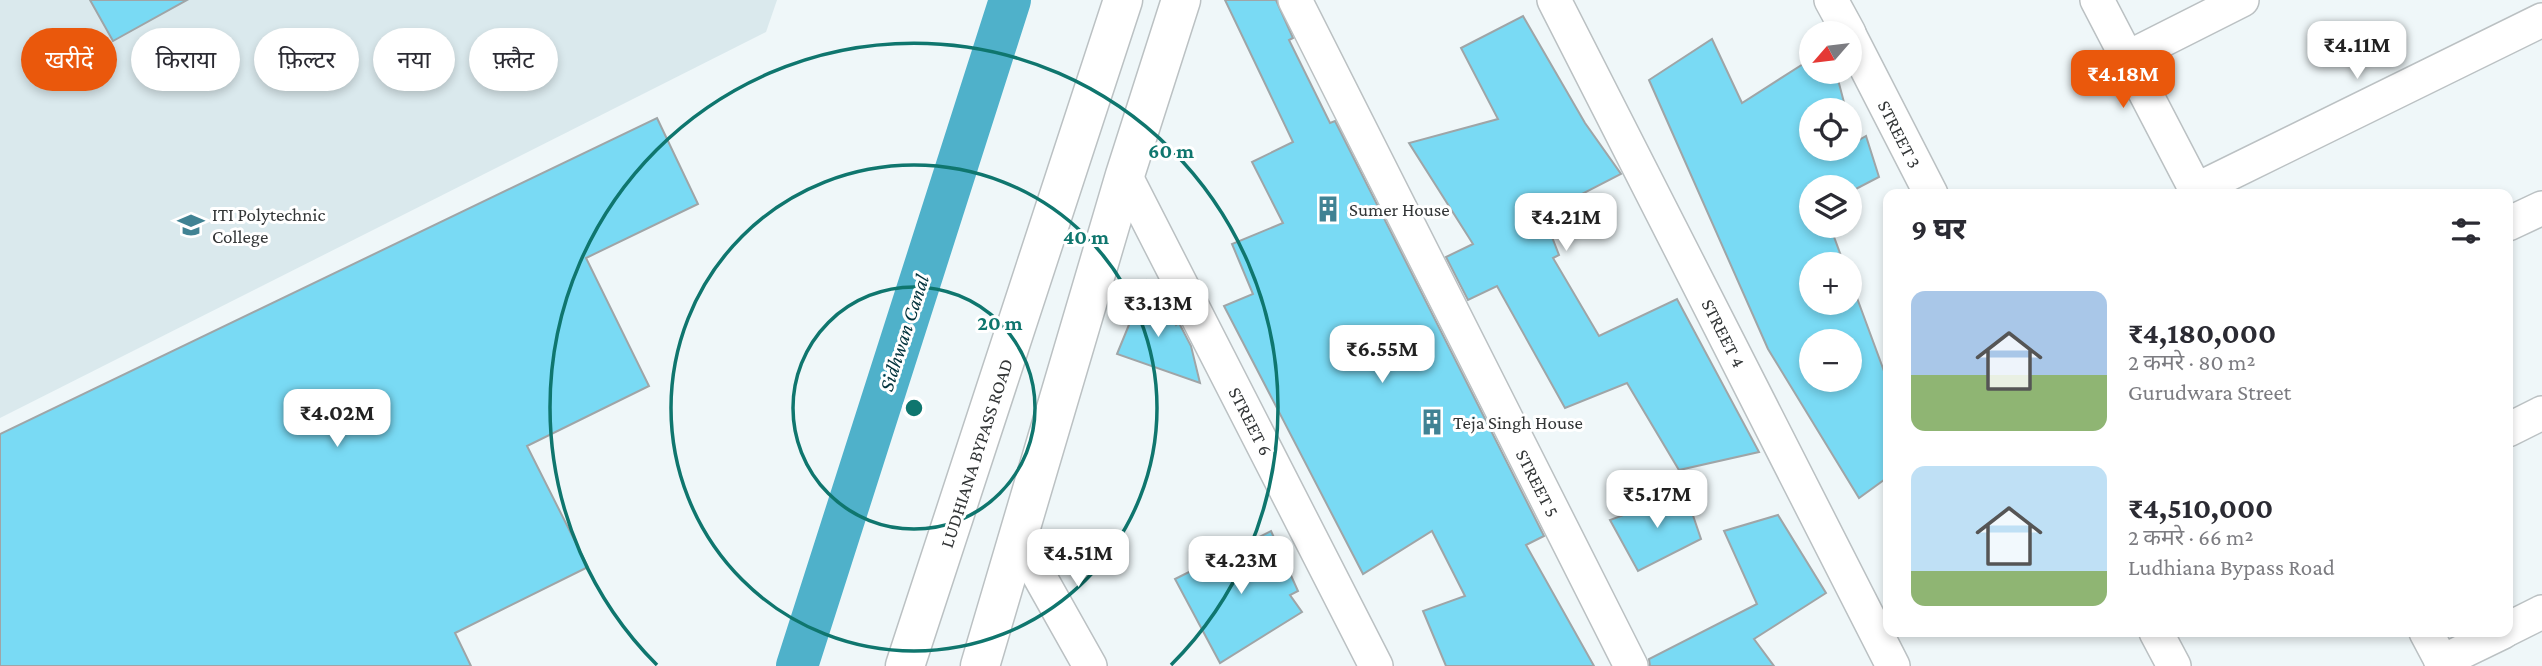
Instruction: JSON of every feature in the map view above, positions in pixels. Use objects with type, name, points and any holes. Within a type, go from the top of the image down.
[{"type":"highway","name":"LUDHIANA BYPASS ROAD","points":[[905,666],[1123,0]]},
{"type":"highway","points":[[980,666],[1125,175],[1181,0]]},
{"type":"street","name":"STREET 5","points":[[1295,0],[1631,666]]},
{"type":"street","name":"STREET 4","points":[[1554,0],[1893,666]]},
{"type":"street","name":"STREET 3","points":[[1831,0],[1842,21]]},
{"type":"street","points":[[2097,0],[2195,189]]},
{"type":"street","points":[[2127,58],[2242,0]]},
{"type":"street","points":[[2203,189],[2542,20]]},
{"type":"street","name":"STREET 3","points":[[1862,59],[1928,189]]},
{"type":"street","name":"STREET 6","points":[[1125,175],[1376,666]]},
{"type":"street","points":[[2513,222],[2542,208]]},
{"type":"street","points":[[2513,428],[2542,413]]},
{"type":"street","points":[[1018,538],[1090,666]]},
{"type":"street","points":[[2513,626],[2542,612]]},
{"type":"street","points":[[2159,637],[2174,666]]},
{"type":"street","points":[[2428,637],[2442,664],[2493,637]]},
{"type":"shaded area","name":"ITI Polytechnic College","points":[[0,0],[777,0],[766,32],[0,418]]},
{"type":"building","points":[[90,0],[187,0],[136,28],[131,28],[131,31],[117,39],[117,28],[106,28]]},
{"type":"building","points":[[1225,0],[1276,0],[1293,38],[1289,40],[1330,123],[1335,121],[1544,536],[1526,545],[1594,666],[1446,666],[1423,611],[1465,596],[1432,531],[1363,574],[1224,306],[1253,294],[1232,244],[1283,223],[1252,162],[1293,142]]},
{"type":"building","points":[[1523,16],[1585,123],[1621,174],[1543,214],[1559,255],[1553,258],[1599,336],[1677,299],[1759,452],[1679,470],[1627,383],[1565,408],[1497,286],[1468,300],[1446,257],[1473,244],[1409,143],[1498,119],[1461,48]]},
{"type":"building","points":[[1712,39],[1742,103],[1799,67],[1799,84],[1839,84],[1843,98],[1799,98],[1799,161],[1862,161],[1862,138],[1866,136],[1879,177],[1862,186],[1862,175],[1799,175],[1799,238],[1834,238],[1840,252],[1799,252],[1799,315],[1862,315],[1862,312],[1883,368],[1883,481],[1859,498],[1768,349],[1649,80]]},
{"type":"building","points":[[657,118],[698,204],[586,258],[649,386],[527,446],[588,567],[455,633],[471,666],[0,666],[0,434]]},
{"type":"building","points":[[1147,281],[1176,325],[1179,323],[1191,346],[1200,383],[1117,354]]},
{"type":"building","points":[[1685,492],[1701,539],[1638,571],[1610,520]]},
{"type":"building","points":[[1778,515],[1826,593],[1754,639],[1774,666],[1650,666],[1649,659],[1757,604],[1724,531]]},
{"type":"building","points":[[1271,531],[1298,591],[1290,595],[1302,612],[1220,663],[1175,579]]},
{"type":"waterway","name":"Sidhwan Canal","points":[[797,666],[1010,0]]},
{"type":"place","name":"Sumer House","points":[[1328,209]]},
{"type":"place","name":"ITI Polytechnic College","points":[[191,225]]},
{"type":"place","name":"Teja Singh House","points":[[1432,422]]}]
